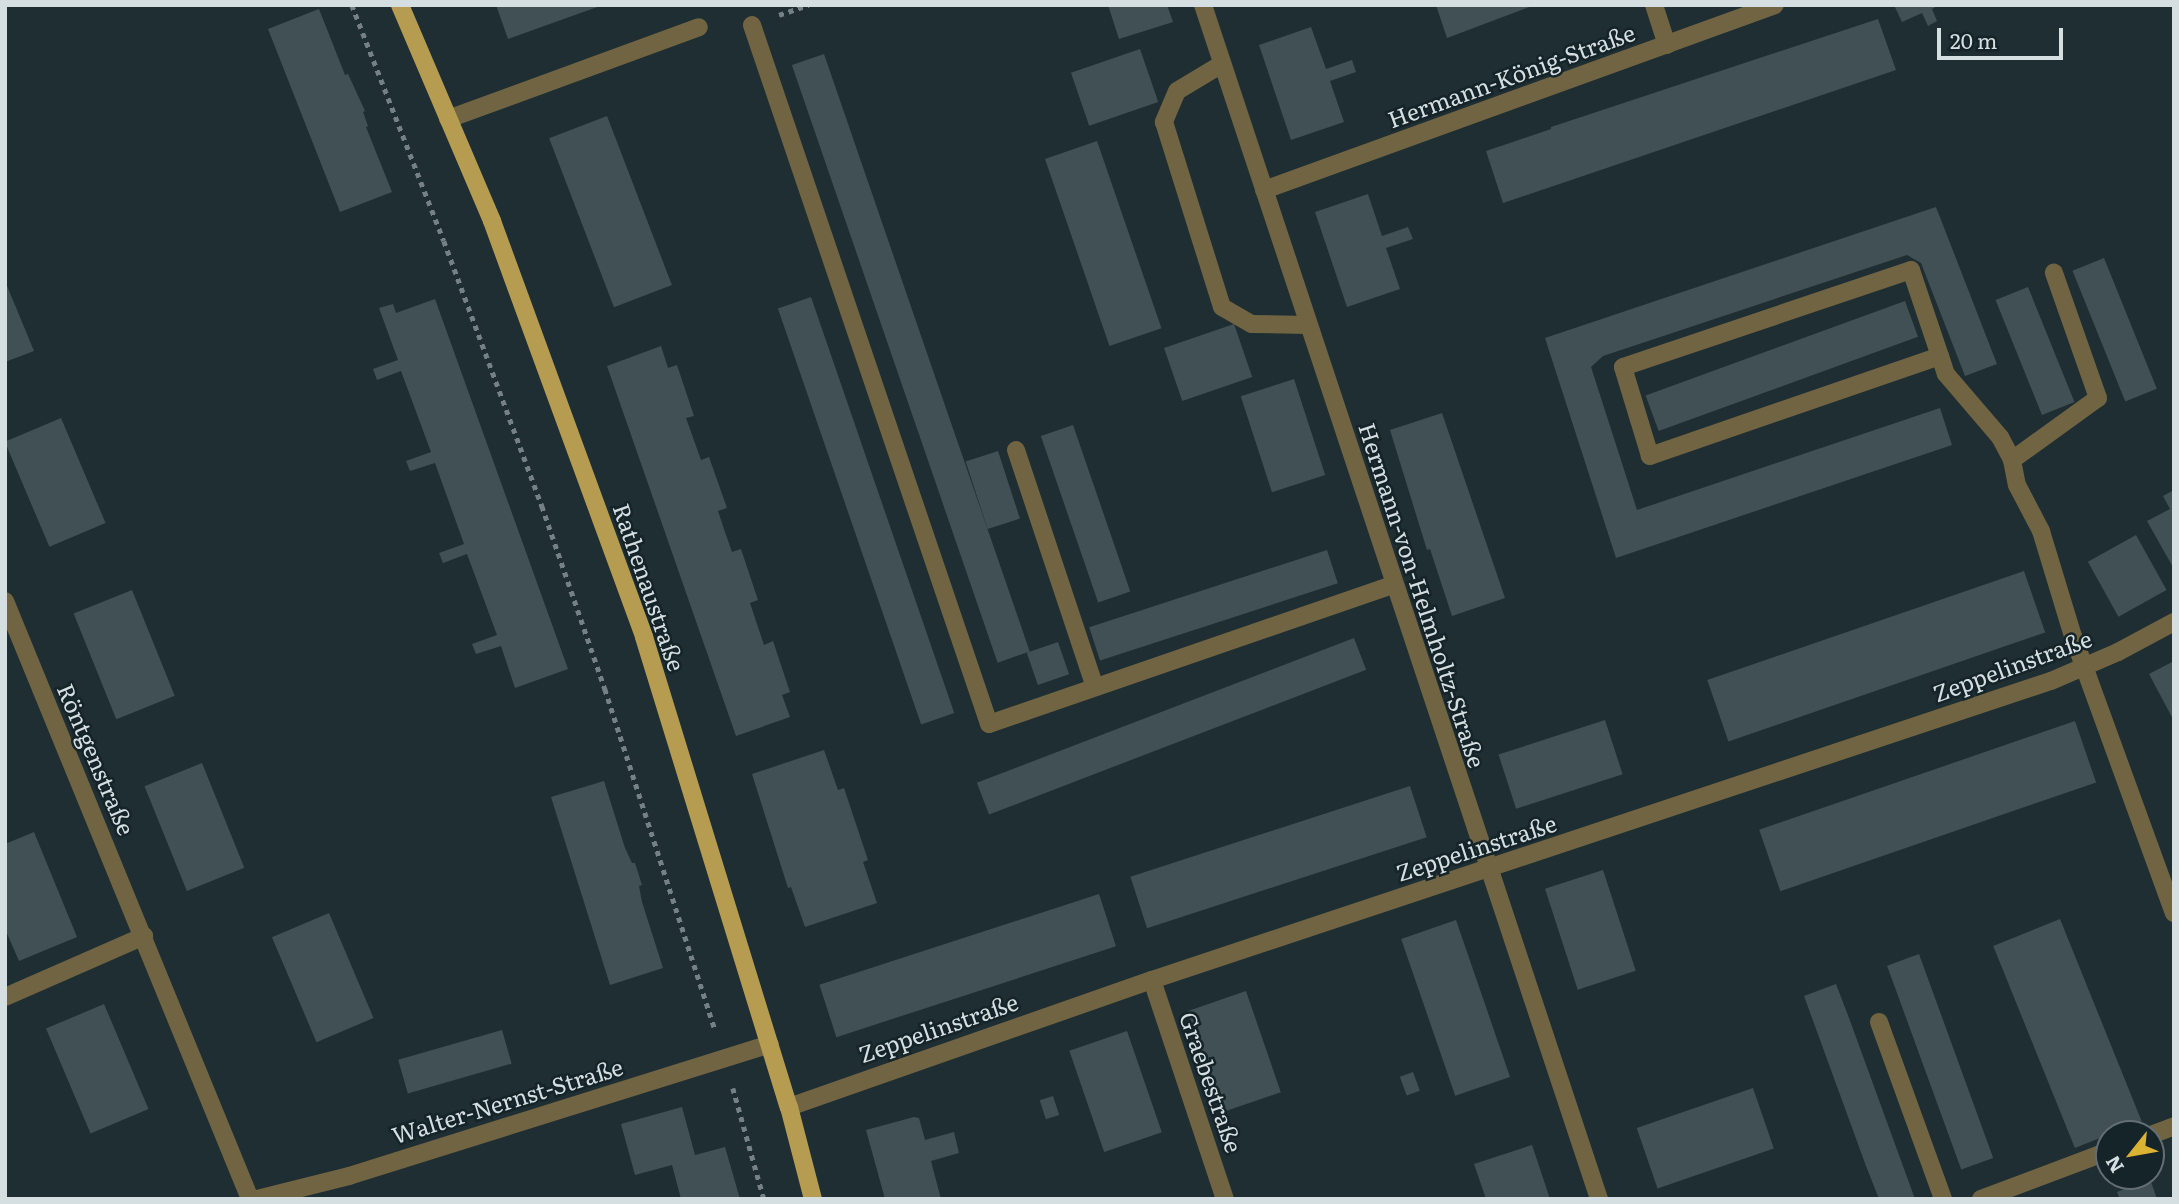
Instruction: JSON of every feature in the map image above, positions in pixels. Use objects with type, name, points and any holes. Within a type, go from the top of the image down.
[{"type":"main road","name":"Rathenaustraße","points":[[400,5],[492,221],[644,637],[789,1107],[813,1199]]},
{"type":"street","name":"Hermann-von-Helmholtz-Straße","points":[[1203,5],[1423,663],[1487,869],[1599,1199]]},
{"type":"street","points":[[1654,5],[1667,45]]},
{"type":"street","name":"Hermann-König-Straße","points":[[1264,190],[1775,5]]},
{"type":"street","points":[[752,24],[989,724],[1395,584]]},
{"type":"street","points":[[448,119],[699,27]]},
{"type":"street","points":[[1222,64],[1177,92],[1164,122],[1222,306],[1252,324],[1308,325]]},
{"type":"street","points":[[1940,356],[1650,456],[1623,367],[1911,270],[1947,374],[2000,437],[2012,460],[2017,485],[2041,531],[2084,666],[2174,913]]},
{"type":"street","points":[[2012,460],[2098,398],[2054,273]]},
{"type":"street","points":[[1016,450],[1095,687]]},
{"type":"street","name":"Röntgenstraße","points":[[5,601],[250,1199]]},
{"type":"street","name":"Zeppelinstraße","points":[[789,1107],[1152,980],[2050,681],[2174,622]]},
{"type":"street","points":[[5,997],[144,936]]},
{"type":"street","name":"Graebestraße","points":[[1152,980],[1225,1199]]},
{"type":"street","points":[[1879,1022],[1943,1199]]},
{"type":"street","name":"Walter-Nernst-Straße","points":[[257,1199],[349,1176],[770,1044]]},
{"type":"street","points":[[1981,1199],[2095,1156]]},
{"type":"path","points":[[352,5],[444,240],[542,506],[605,688],[724,1058],[764,1199]]},
{"type":"building","points":[[496,5],[600,5],[600,6],[508,39]]},
{"type":"building","points":[[1108,5],[1167,5],[1173,22],[1119,39]]},
{"type":"building","points":[[1436,5],[1532,5],[1532,6],[1447,38]]},
{"type":"building","points":[[1894,5],[1939,5],[1932,9],[1937,21],[1928,26],[1922,13],[1902,22]]},
{"type":"building","points":[[319,9],[345,75],[348,74],[365,111],[366,127],[392,192],[340,212],[268,29]]},
{"type":"building","points":[[1878,19],[1896,70],[1503,203],[1486,151]]},
{"type":"building","points":[[1311,27],[1326,69],[1352,60],[1356,72],[1330,81],[1344,122],[1291,140],[1259,45]]},
{"type":"building","points":[[1140,49],[1158,102],[1089,126],[1071,73]]},
{"type":"building","points":[[824,54],[1030,652],[998,663],[792,65]]},
{"type":"building","points":[[607,116],[672,285],[614,307],[549,138]]},
{"type":"building","points":[[1097,141],[1161,328],[1109,346],[1045,159]]},
{"type":"building","points":[[1368,194],[1382,236],[1408,227],[1413,239],[1386,248],[1400,289],[1347,307],[1315,212]]},
{"type":"building","points":[[1936,207],[1997,364],[1965,376],[1921,263],[1907,255],[1603,356],[1591,367],[1637,510],[1940,408],[1952,445],[1616,558],[1545,338]]},
{"type":"building","points":[[2104,258],[2157,389],[2125,401],[2072,271]]},
{"type":"building","points":[[5,281],[34,351],[5,362]]},
{"type":"building","points":[[2028,287],[2074,402],[2042,415],[1996,300]]},
{"type":"building","points":[[811,297],[954,713],[921,724],[778,308]]},
{"type":"building","points":[[435,299],[568,669],[515,688],[501,646],[476,654],[472,644],[497,635],[467,554],[443,563],[439,553],[464,544],[435,463],[410,471],[406,461],[431,452],[401,371],[377,380],[373,369],[398,360],[379,308],[393,304],[396,313]]},
{"type":"building","points":[[1905,301],[1918,337],[1659,431],[1646,395]]},
{"type":"building","points":[[1234,324],[1252,377],[1182,401],[1164,348]]},
{"type":"building","points":[[661,346],[668,368],[677,365],[694,416],[686,418],[701,460],[709,457],[727,508],[718,511],[725,532],[732,552],[741,549],[758,600],[750,603],[764,645],[773,641],[790,692],[782,695],[790,717],[736,736],[607,366]]},
{"type":"building","points":[[1294,379],[1325,475],[1272,492],[1241,396]]},
{"type":"building","points":[[1442,413],[1505,598],[1452,616],[1430,549],[1427,550],[1390,430]]},
{"type":"building","points":[[61,418],[106,523],[49,547],[5,442]]},
{"type":"building","points":[[1073,425],[1130,591],[1098,602],[1041,436]]},
{"type":"building","points":[[998,451],[1020,519],[988,529],[966,462]]},
{"type":"building","points":[[2174,490],[2174,569],[2147,521],[2170,509],[2163,496]]},
{"type":"building","points":[[2136,535],[2167,590],[2118,617],[2088,562]]},
{"type":"building","points":[[1327,550],[1338,583],[1100,661],[1089,627]]},
{"type":"building","points":[[2024,571],[2045,632],[1728,742],[1707,680]]},
{"type":"building","points":[[132,590],[175,696],[116,719],[74,614]]},
{"type":"building","points":[[1354,638],[1366,670],[989,815],[977,783]]},
{"type":"building","points":[[1058,642],[1069,674],[1038,685],[1027,653]]},
{"type":"building","points":[[2174,661],[2174,721],[2149,674]]},
{"type":"building","points":[[1605,720],[1623,774],[1516,809],[1498,755]]},
{"type":"building","points":[[2075,721],[2096,782],[1780,891],[1759,830]]},
{"type":"building","points":[[824,750],[838,790],[844,788],[868,860],[863,862],[877,903],[805,927],[791,887],[788,888],[752,774]]},
{"type":"building","points":[[202,763],[244,868],[187,891],[145,786]]},
{"type":"building","points":[[604,781],[625,848],[632,863],[635,863],[642,885],[639,886],[642,902],[663,968],[610,985],[551,797]]},
{"type":"building","points":[[1410,786],[1427,837],[1147,928],[1130,877]]},
{"type":"building","points":[[34,832],[77,937],[19,961],[5,929],[5,844]]},
{"type":"building","points":[[1603,870],[1636,971],[1578,990],[1545,889]]},
{"type":"building","points":[[1099,894],[1116,946],[836,1037],[819,985]]},
{"type":"building","points":[[329,913],[374,1018],[316,1042],[272,937]]},
{"type":"building","points":[[2060,919],[2141,1120],[2095,1120],[2095,1140],[2075,1148],[1993,946]]},
{"type":"building","points":[[1456,920],[1510,1077],[1455,1096],[1401,939]]},
{"type":"building","points":[[1919,954],[1993,1158],[1961,1170],[1887,966]]},
{"type":"building","points":[[1836,984],[1915,1199],[1879,1199],[1866,1166],[1804,996]]},
{"type":"building","points":[[1246,991],[1281,1092],[1222,1112],[1187,1011]]},
{"type":"building","points":[[104,1004],[149,1109],[91,1134],[46,1029]]},
{"type":"building","points":[[502,1030],[512,1064],[408,1093],[398,1060]]},
{"type":"building","points":[[1127,1031],[1162,1132],[1104,1152],[1069,1051]]},
{"type":"building","points":[[1413,1072],[1420,1091],[1407,1096],[1400,1077]]},
{"type":"building","points":[[1753,1088],[1774,1149],[1658,1189],[1637,1128]]},
{"type":"building","points":[[1053,1096],[1059,1115],[1046,1119],[1040,1100]]},
{"type":"building","points":[[682,1107],[695,1155],[725,1147],[740,1199],[681,1199],[672,1165],[635,1175],[621,1124]]},
{"type":"building","points":[[919,1118],[925,1140],[954,1132],[959,1153],[931,1161],[941,1199],[885,1199],[866,1130]]},
{"type":"building","points":[[1532,1145],[1550,1199],[1486,1199],[1474,1164]]},
{"type":"building","points":[[2154,1190],[2157,1199],[2120,1199],[2117,1192]]}]
